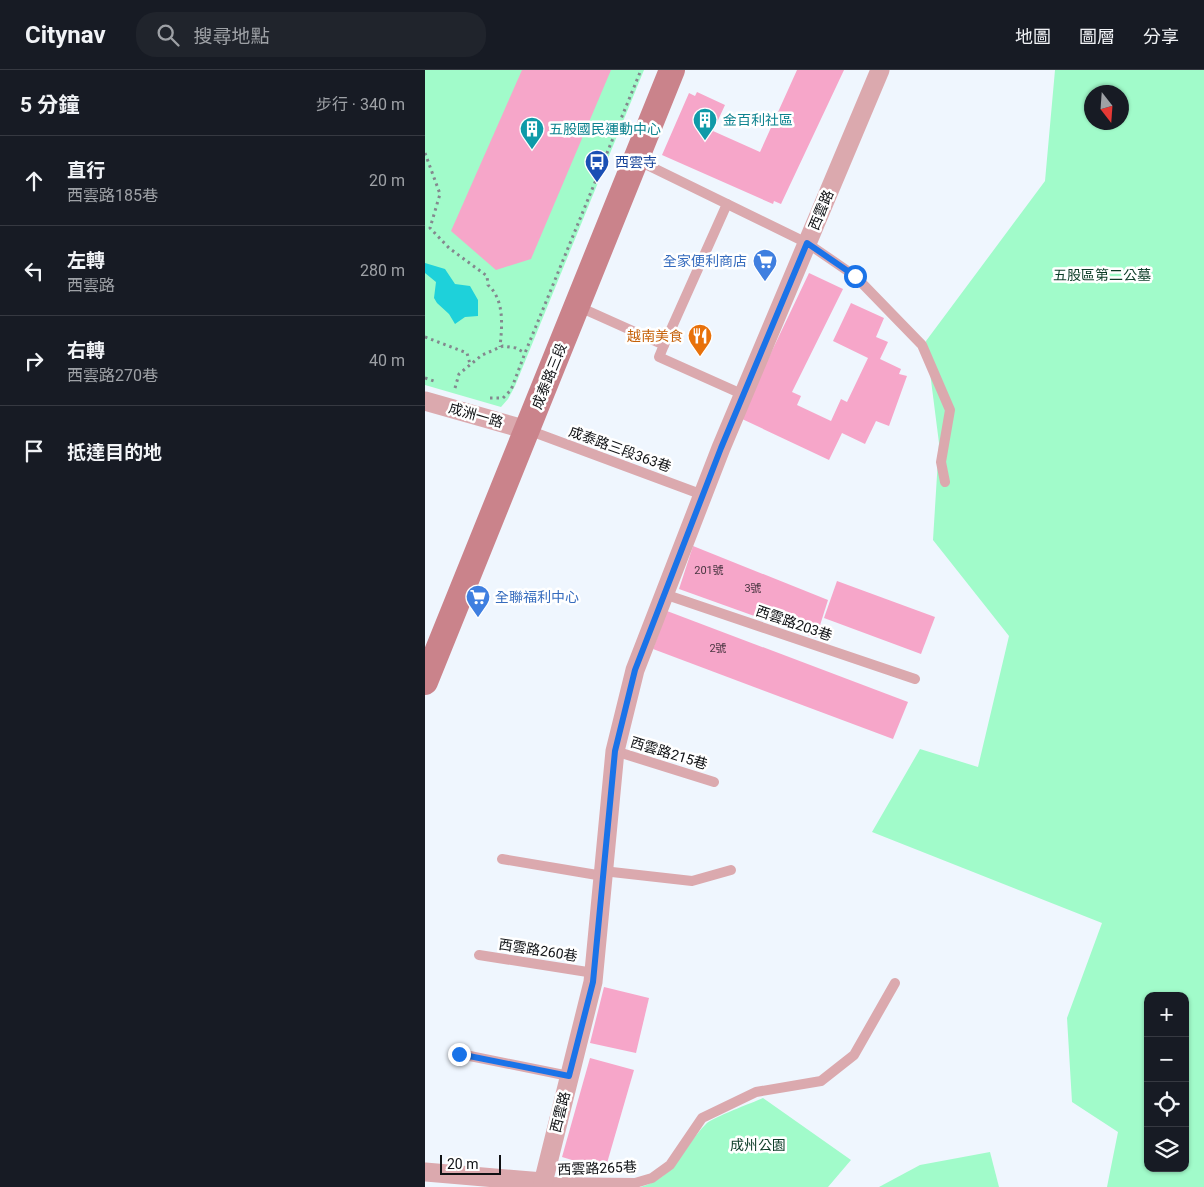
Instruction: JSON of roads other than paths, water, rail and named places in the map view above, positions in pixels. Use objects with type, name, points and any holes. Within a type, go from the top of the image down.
[{"type":"main road","name":"成泰路三段","points":[[425,682],[672,70]]},
{"type":"street","name":"西雲路","points":[[542,1185],[594,973],[615,751],[635,670],[703,495],[880,70]]},
{"type":"street","name":"成洲一路","points":[[425,401],[527,430]]},
{"type":"street","points":[[425,1172],[542,1185]]},
{"type":"lane","points":[[637,160],[807,243],[855,276],[922,344],[950,410],[941,462],[945,482]]},
{"type":"lane","points":[[727,204],[659,357],[744,395]]},
{"type":"lane","points":[[577,306],[665,345]]},
{"type":"lane","name":"成泰路三段363巷","points":[[527,430],[703,495]]},
{"type":"lane","name":"西雲路203巷","points":[[664,594],[915,679]]},
{"type":"lane","name":"西雲路215巷","points":[[615,751],[714,782]]},
{"type":"lane","points":[[502,860],[603,873],[693,881],[731,870]]},
{"type":"lane","name":"西雲路260巷","points":[[479,955],[594,973]]},
{"type":"lane","name":"西雲路265巷","points":[[542,1185],[635,1183],[652,1178],[670,1165],[702,1118],[756,1092],[821,1081],[854,1055],[895,983]]},
{"type":"lane","points":[[459,1054],[569,1076]]},
{"type":"water","points":[[425,263],[445,269],[455,284],[470,286],[478,300],[478,316],[465,317],[455,324],[449,314],[434,298],[436,282],[425,273]]},
{"type":"place","name":"金百利社區","points":[[705,141]]},
{"type":"place","name":"五股國民運動中心","points":[[532,150]]},
{"type":"place","name":"西雲寺","points":[[597,183]]},
{"type":"place","name":"全家便利商店","points":[[765,282]]},
{"type":"place","name":"越南美食","points":[[700,357]]},
{"type":"place","name":"全聯福利中心","points":[[478,618]]},
{"type":"park label","name":"五股區第二公墓","points":[[1102,275]]},
{"type":"park label","name":"成州公園","points":[[758,1145]]}]
